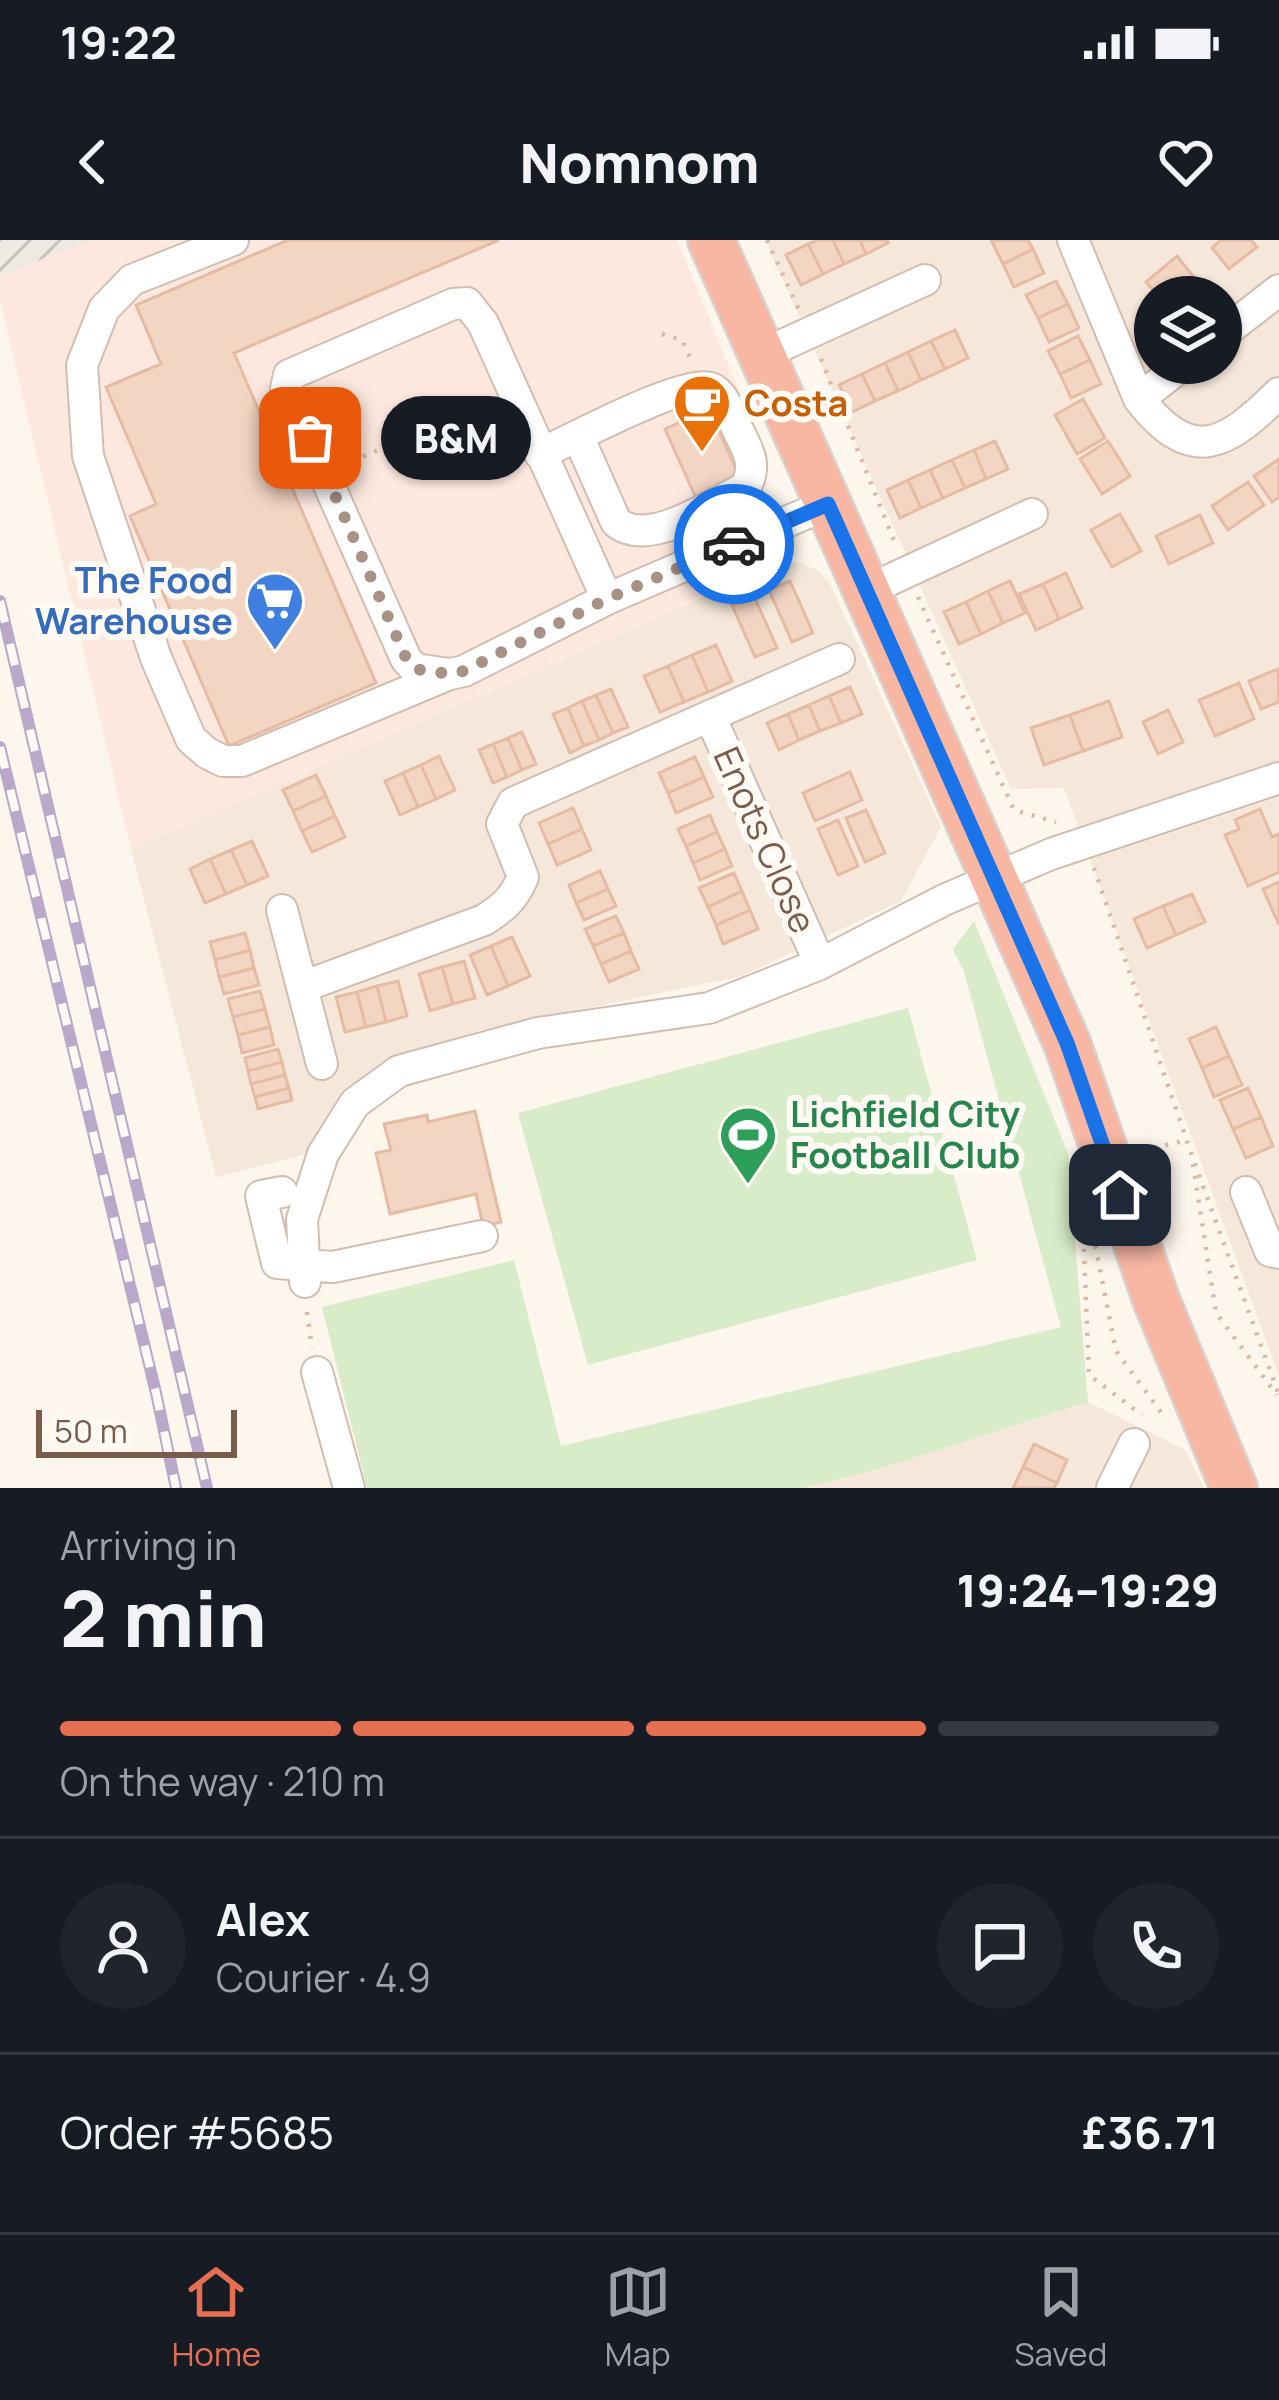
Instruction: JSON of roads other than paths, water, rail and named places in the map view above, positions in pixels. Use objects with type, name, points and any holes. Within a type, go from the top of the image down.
[{"type":"highway","points":[[711,240],[828,504],[887,581],[995,881],[1067,1043],[1157,1302],[1234,1488]]},
{"type":"street","points":[[233,240],[132,280],[104,309],[82,365],[88,456],[156,658],[191,739],[206,754],[242,761],[464,671],[607,599],[828,504]]},
{"type":"street","points":[[1072,240],[1139,398],[1178,435],[1210,443],[1239,432],[1279,393]]},
{"type":"street","points":[[763,354],[926,280]]},
{"type":"street","points":[[1242,319],[1279,290]]},
{"type":"street","points":[[450,674],[415,669],[406,658],[286,388],[289,375],[464,302],[483,323],[607,599]]},
{"type":"street","points":[[1139,398],[1157,384]]},
{"type":"street","points":[[540,454],[578,436],[681,389],[706,386],[719,392],[753,461],[753,474],[746,488],[668,524],[640,533],[626,531],[616,522],[578,436]]},
{"type":"street","points":[[887,581],[1032,514]]},
{"type":"street","name":"Enots Close","points":[[302,987],[484,920],[504,907],[516,896],[524,877],[502,824],[513,803],[839,659]]},
{"type":"street","name":"Enots Close","points":[[710,716],[820,964]]},
{"type":"street","points":[[304,1273],[302,1219],[323,1154],[355,1103],[399,1071],[538,1033],[709,1008],[820,964],[944,900],[1085,841],[1279,778]]},
{"type":"street","points":[[282,910],[322,1064]]},
{"type":"street","points":[[282,1192],[261,1196],[277,1264],[304,1273],[482,1236]]},
{"type":"street","points":[[1246,1192],[1270,1251],[1279,1253]]},
{"type":"street","points":[[317,1372],[349,1488]]},
{"type":"street","points":[[1112,1488],[1134,1444]]},
{"type":"railway","points":[[0,601],[207,1488]]},
{"type":"railway","points":[[0,747],[176,1488]]},
{"type":"place","name":"B&M","points":[[310,438]]},
{"type":"place","name":"Costa","points":[[702,454]]},
{"type":"place","name":"The Food Warehouse","points":[[275,652]]},
{"type":"place","name":"Lichfield City Football Club","points":[[748,1186]]}]
